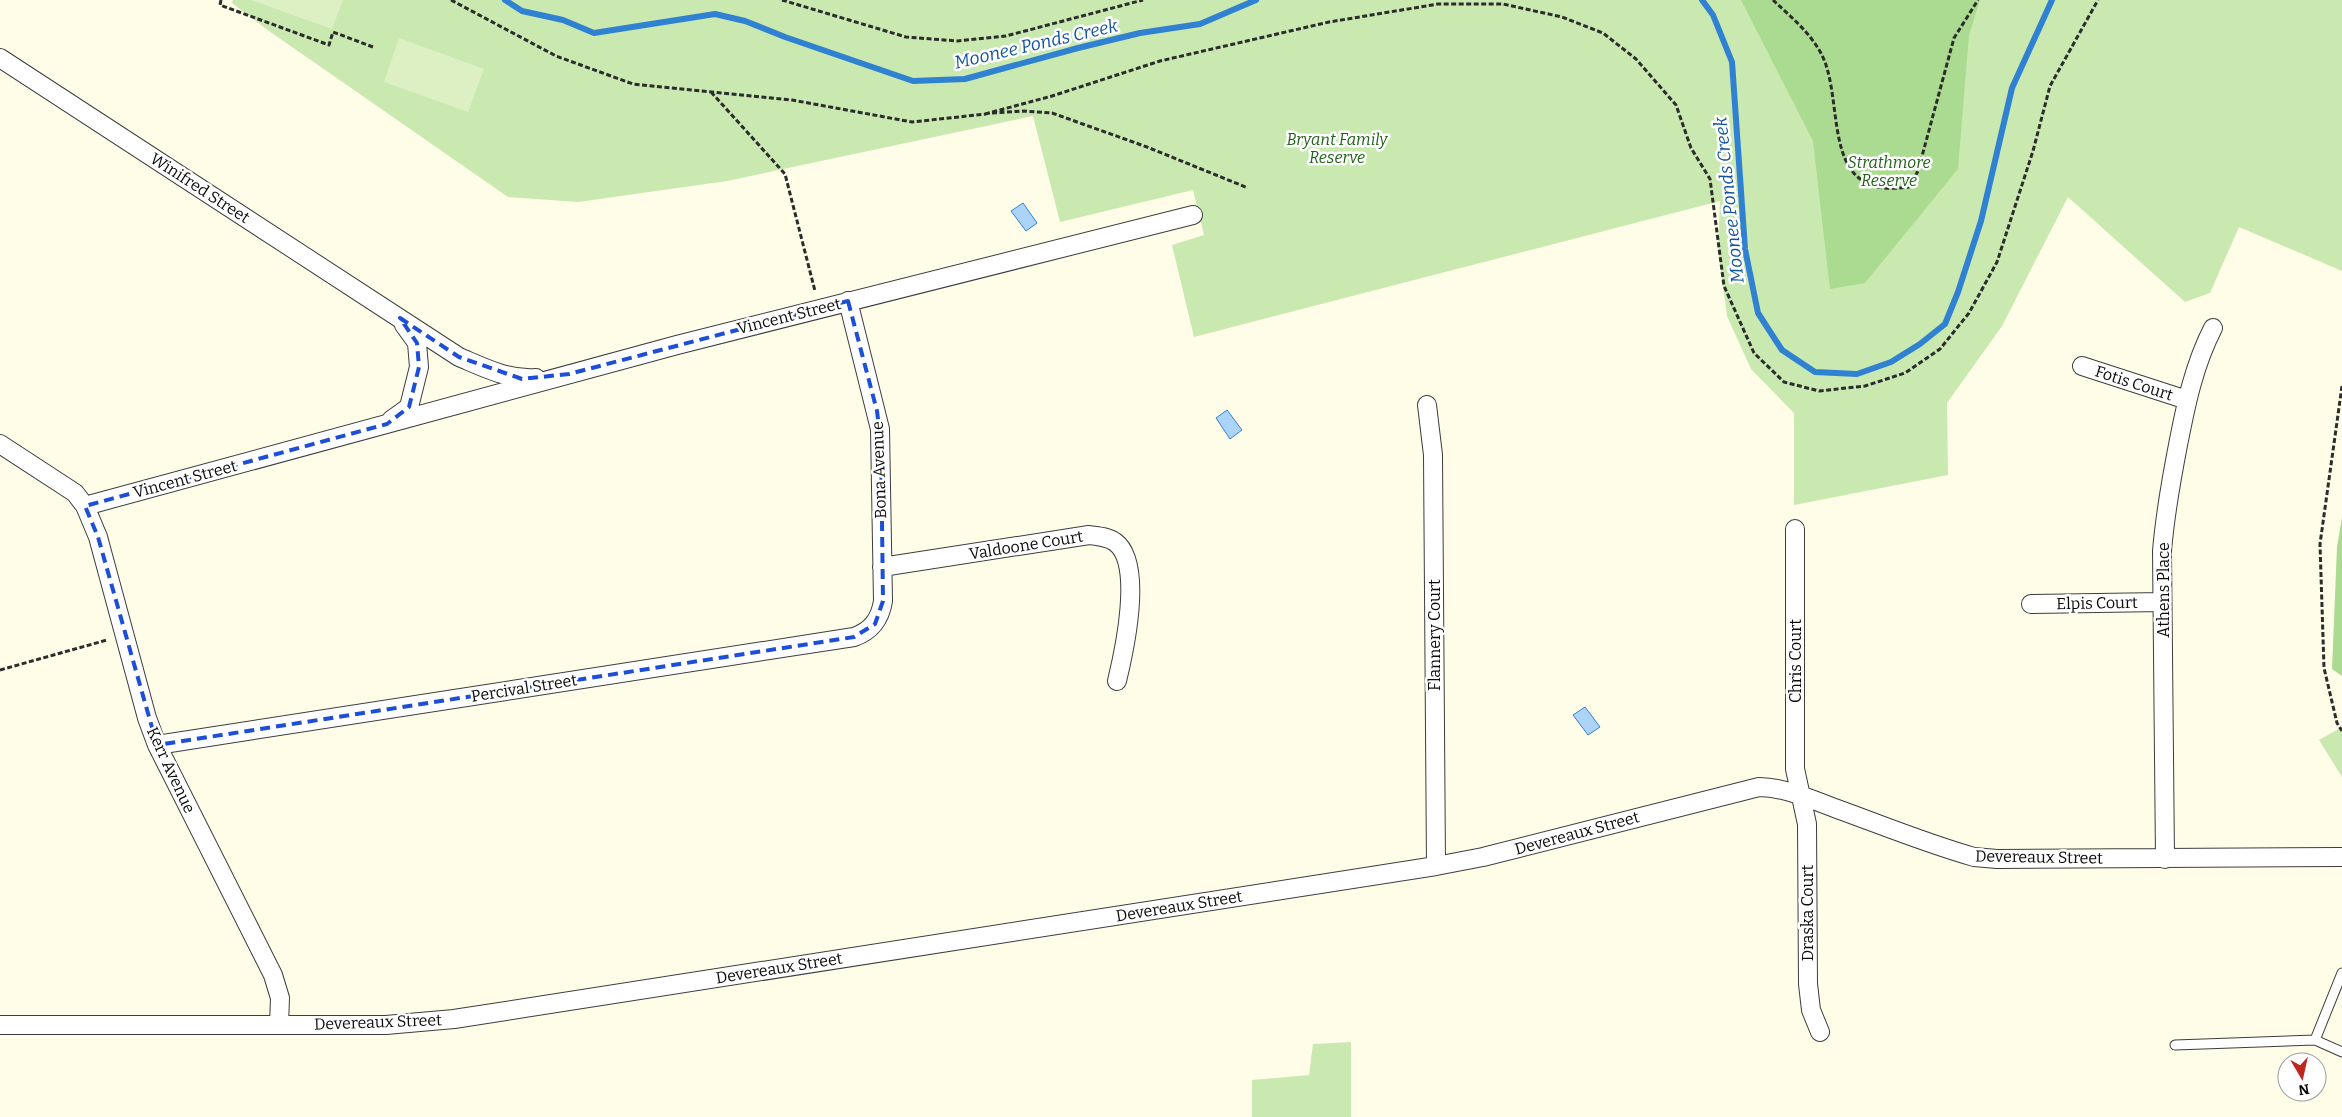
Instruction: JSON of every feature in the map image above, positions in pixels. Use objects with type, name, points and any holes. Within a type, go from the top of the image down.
[{"type":"street","name":"Winifred Street","points":[[0,58],[460,357],[504,376],[522,379],[569,374]]},
{"type":"street","name":"Vincent Street","points":[[85,506],[569,374],[848,301],[1193,215]]},
{"type":"street","name":"Bona Avenue","points":[[848,301],[880,429],[883,601],[881,614]]},
{"type":"street","name":"Winifred Street","points":[[400,318],[417,343],[419,367]]},
{"type":"street","name":"Athens Place","points":[[2165,859],[2162,551],[2165,511],[2187,400],[2199,355],[2213,328]]},
{"type":"street","name":"Fotis Court","points":[[2082,366],[2187,400]]},
{"type":"street","name":"Vincent Street","points":[[387,424],[408,406],[415,388],[419,367]]},
{"type":"street","name":"Flannery Court","points":[[1427,405],[1432,455],[1436,866]]},
{"type":"street","points":[[0,444],[75,493],[85,506]]},
{"type":"street","name":"Kerr Avenue","points":[[85,506],[98,537],[147,718],[157,745],[273,975],[280,998],[280,1025]]},
{"type":"street","name":"Chris Court","points":[[1795,529],[1795,769],[1799,793]]},
{"type":"street","name":"Valdoone Court","points":[[882,567],[1089,535],[1103,537],[1115,542],[1123,551],[1130,588],[1128,636],[1117,681]]},
{"type":"street","name":"Elpis Court","points":[[2031,604],[2162,602]]},
{"type":"street","name":"Percival Street","points":[[157,745],[854,637],[866,633],[881,614]]},
{"type":"street","name":"Devereaux Street","points":[[0,1025],[386,1024],[454,1019],[1436,866],[1483,857],[1739,790],[1759,787],[1775,787],[1799,793],[1848,813],[1974,857],[2165,859],[2342,857]]},
{"type":"street","name":"Draska Court","points":[[1799,793],[1807,824],[1808,984],[1811,1010],[1820,1032]]},
{"type":"lane","points":[[2315,1040],[2342,973]]},
{"type":"lane","points":[[2175,1045],[2288,1043],[2315,1040],[2342,1052]]},
{"type":"path","points":[[221,0],[220,5],[329,45],[333,32],[373,48]]},
{"type":"path","points":[[450,0],[556,56],[633,84],[792,100],[912,122],[1024,111],[1052,113],[1147,147],[1248,188]]},
{"type":"path","points":[[782,0],[906,37],[957,41],[1006,36],[1054,25],[1143,0]]},
{"type":"path","points":[[1773,0],[1807,32],[1826,64],[1834,98],[1837,134],[1846,165],[1862,180],[1889,190],[1909,187],[1918,172],[1954,38],[1978,0]]},
{"type":"path","points":[[985,114],[1052,96],[1160,61],[1329,22],[1438,4],[1503,4],[1562,17],[1603,34],[1630,54],[1676,105],[1691,148],[1710,179],[1724,286],[1754,353],[1784,382],[1820,392],[1865,386],[1905,373],[1940,349],[1969,313],[1997,262],[2033,151],[2050,86],[2098,0]]},
{"type":"path","points":[[711,92],[786,174],[815,291]]},
{"type":"path","points":[[2342,386],[2320,544],[2324,668],[2337,722],[2342,731]]},
{"type":"path","points":[[0,670],[107,640]]},
{"type":"highlighted area","points":[[848,301],[877,411],[881,443],[883,601],[875,624],[854,637],[157,745],[98,537],[85,506],[387,424],[409,407],[419,367],[417,343],[400,318],[459,357],[522,379],[569,374]]},
{"type":"green space","points":[[233,0],[2342,0],[2342,271],[2239,227],[2210,293],[2185,302],[2068,197],[2002,326],[1947,403],[1948,475],[1794,505],[1794,413],[1751,369],[1727,316],[1718,248],[1720,201],[1194,337],[1172,245],[1204,235],[1193,190],[1060,222],[1033,116],[727,181],[578,202],[508,197],[269,31],[232,3]]},
{"type":"green space","points":[[251,0],[343,0],[332,29]]},
{"type":"green space","name":"Strathmore Reserve","points":[[1741,0],[1980,0],[1969,35],[1958,169],[1865,283],[1830,289],[1813,141]]},
{"type":"green space","points":[[399,38],[484,69],[468,112],[384,82]]},
{"type":"green space","points":[[2342,517],[2342,676],[2332,669],[2337,547]]},
{"type":"green space","points":[[2342,727],[2342,777],[2319,740]]},
{"type":"green space","points":[[1351,1042],[1351,1117],[1252,1117],[1252,1080],[1309,1075],[1313,1044]]},
{"type":"water","points":[[1023,203],[1037,223],[1026,231],[1011,211]]},
{"type":"water","points":[[1227,410],[1242,430],[1230,439],[1216,418]]},
{"type":"water","points":[[1585,707],[1600,727],[1588,735],[1573,715]]},
{"type":"waterway","name":"Moonee Ponds Creek","points":[[505,0],[522,11],[563,20],[594,33],[715,14],[745,21],[785,37],[913,81],[965,79],[1140,33],[1200,24],[1256,0]]},
{"type":"waterway","name":"Moonee Ponds Creek","points":[[1702,0],[1713,15],[1732,62],[1745,249],[1758,313],[1782,350],[1815,372],[1857,374],[1891,362],[1920,344],[1945,324],[1958,292],[1981,221],[2012,88],[2052,0]]},
{"type":"park label","name":"Bryant Family Reserve","points":[[1337,148]]}]
